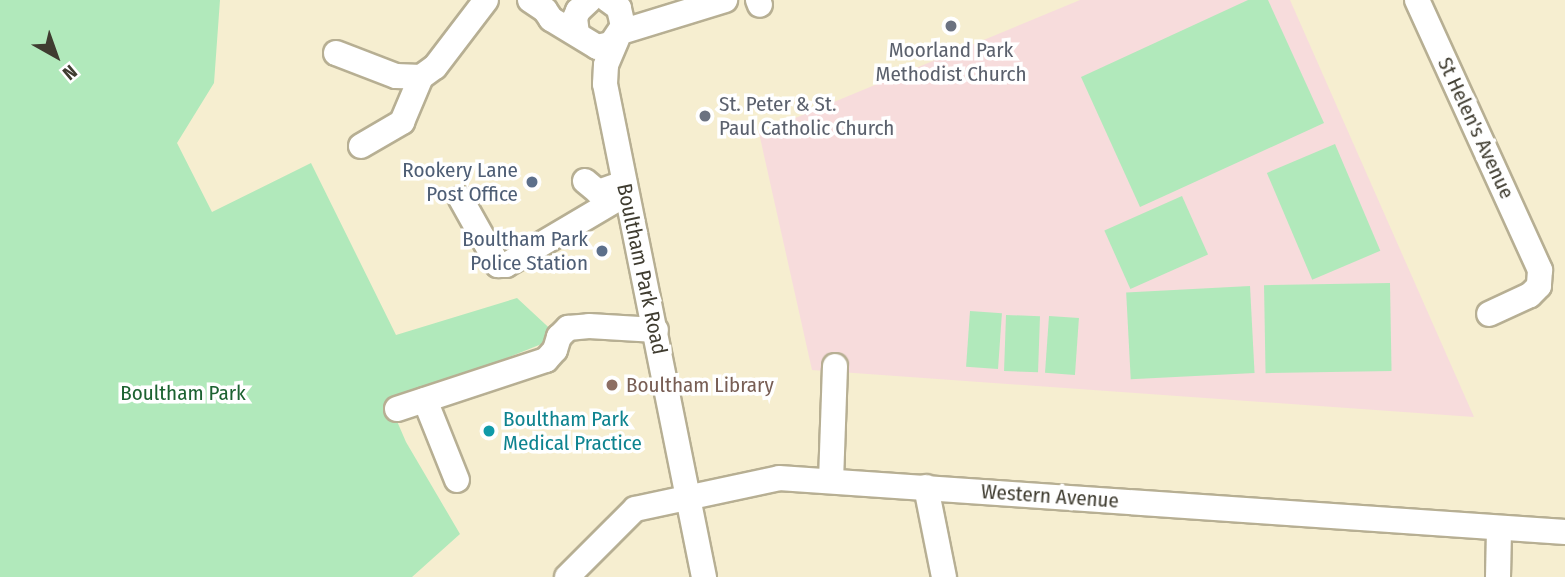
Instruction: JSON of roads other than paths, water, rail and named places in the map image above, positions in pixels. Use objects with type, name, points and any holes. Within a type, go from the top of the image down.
[{"type":"street","points":[[361,146],[402,122],[421,77],[435,67],[486,0]]},
{"type":"street","points":[[617,16],[666,20],[725,0]]},
{"type":"street","name":"St Helen's Avenue","points":[[1417,0],[1540,270],[1539,286],[1520,300],[1489,314]]},
{"type":"street","points":[[537,5],[586,2]]},
{"type":"street","points":[[586,2],[575,18],[595,68],[605,85]]},
{"type":"street","points":[[537,5],[551,19],[584,39],[604,46],[617,16]]},
{"type":"street","points":[[605,85],[606,65],[617,16]]},
{"type":"street","points":[[336,53],[396,76],[421,77]]},
{"type":"street","name":"Boultham Park Road","points":[[605,85],[704,577]]},
{"type":"street","points":[[585,181],[598,192],[625,188]]},
{"type":"street","points":[[461,199],[498,265],[506,265],[625,188]]},
{"type":"street","points":[[397,409],[546,360],[555,350],[561,333],[568,328],[589,326],[643,332],[656,330]]},
{"type":"street","points":[[831,481],[835,366]]},
{"type":"street","points":[[425,400],[457,480]]},
{"type":"street","name":"Western Avenue","points":[[567,577],[635,509],[765,479],[926,487],[1565,532]]},
{"type":"street","points":[[926,487],[944,577]]},
{"type":"street","points":[[1498,577],[1499,528]]},
{"type":"place","name":"Moorland Park Methodist Church","points":[[951,26]]},
{"type":"place","name":"St. Peter & St. Paul Catholic Church","points":[[705,116]]},
{"type":"place","name":"Rookery Lane Post Office","points":[[532,182]]},
{"type":"place","name":"Boultham Park Police Station","points":[[602,251]]},
{"type":"place","name":"Boultham Library","points":[[612,385]]},
{"type":"place","name":"Boultham Park Medical Practice","points":[[489,431]]},
{"type":"park label","name":"Boultham Park","points":[[183,393]]}]
